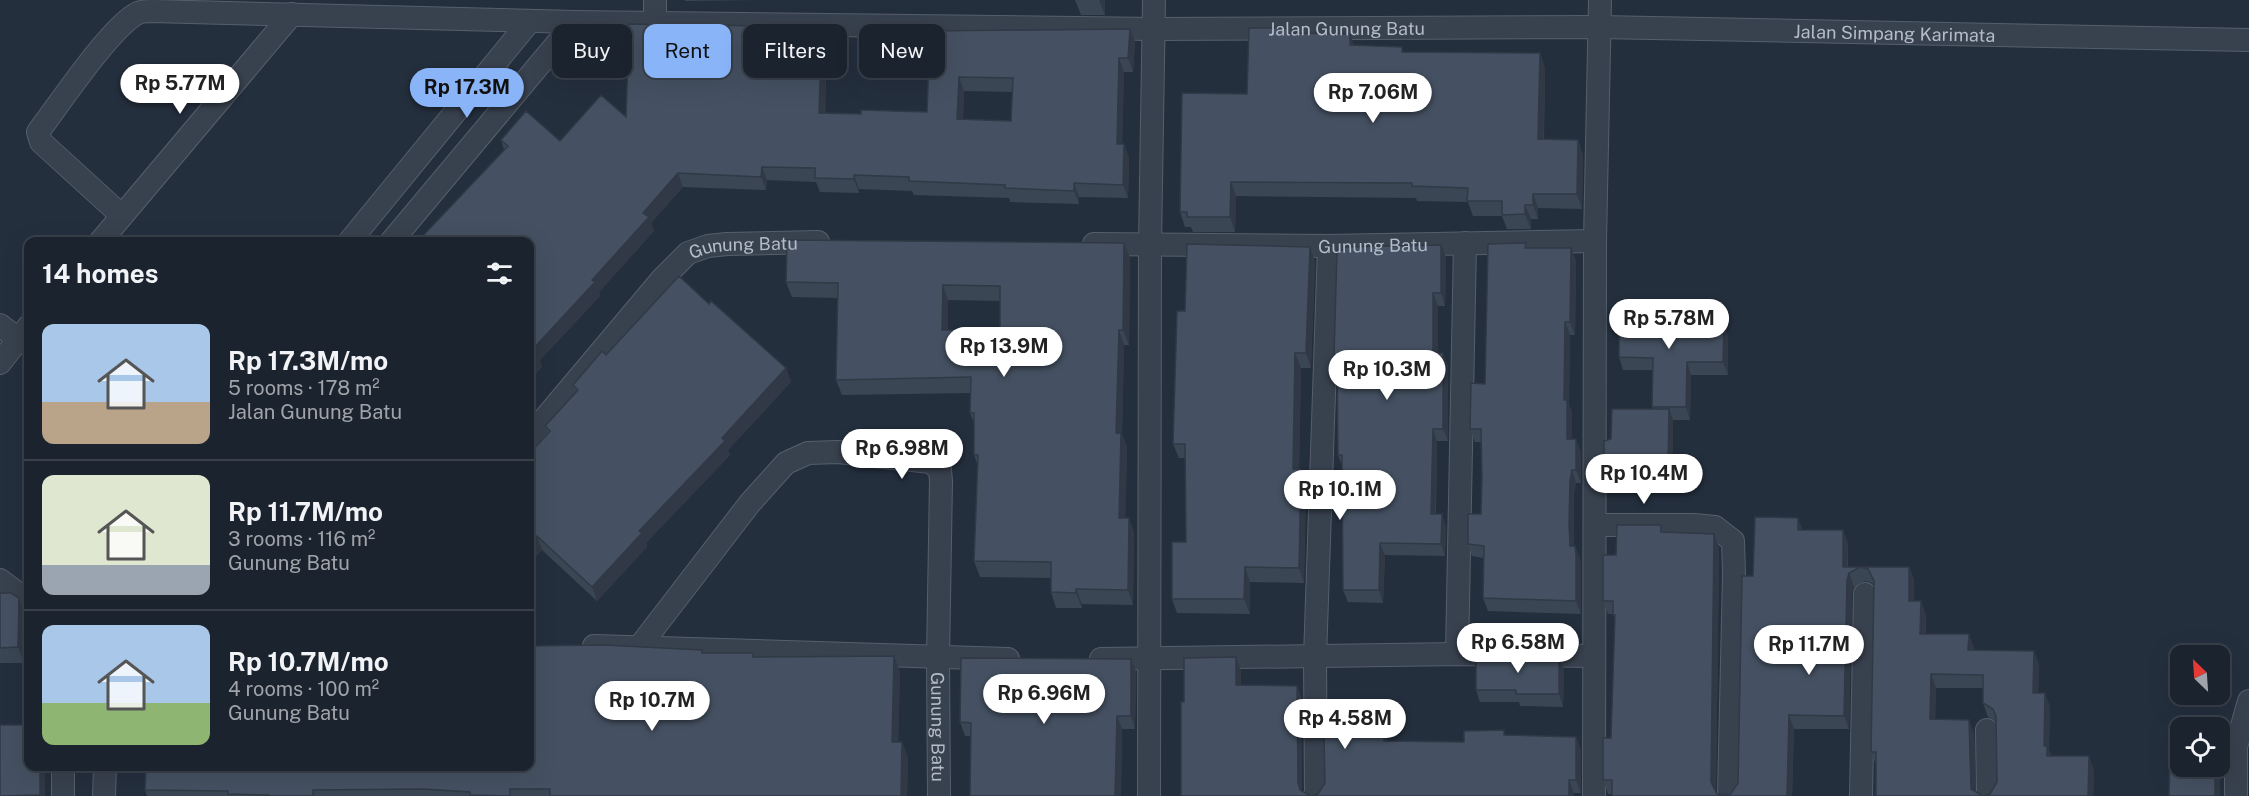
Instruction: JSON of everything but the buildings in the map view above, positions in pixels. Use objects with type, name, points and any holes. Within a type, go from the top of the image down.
[{"type":"street","points":[[655,0],[655,23]]},
{"type":"street","points":[[1149,796],[1150,245],[1154,0]]},
{"type":"street","points":[[1594,796],[1595,241],[1600,0]]},
{"type":"street","points":[[121,215],[38,138],[38,132],[103,47],[129,20],[145,12],[292,14],[529,22]]},
{"type":"street","points":[[104,237],[292,14]]},
{"type":"street","points":[[353,237],[529,22]]},
{"type":"street","name":"Jalan Gunung Batu","points":[[529,22],[1154,29],[1542,29]]},
{"type":"street","points":[[395,237],[575,22]]},
{"type":"street","name":"Jalan Simpang Karimata","points":[[1542,29],[1600,27],[2249,40]]},
{"type":"street","name":"Gunung Batu","points":[[1068,244],[1329,246],[1595,241]]},
{"type":"street","name":"Gunung Batu","points":[[534,431],[662,279],[688,253],[708,246],[727,244],[834,242]]},
{"type":"street","points":[[1457,654],[1465,243]]},
{"type":"street","points":[[1316,796],[1315,658],[1329,246]]},
{"type":"street","points":[[0,325],[23,333],[0,363]]},
{"type":"street","name":"Gunung Batu","points":[[640,646],[750,502],[786,463],[808,453],[838,452],[931,462],[940,470],[939,796]]},
{"type":"street","points":[[1596,525],[1715,527],[1732,541],[1734,574],[1729,796]]},
{"type":"street","points":[[0,580],[24,598]]},
{"type":"street","points":[[1861,796],[1865,594]]},
{"type":"street","name":"Gunung Batu","points":[[574,646],[640,646],[938,658],[1032,659]]},
{"type":"street","points":[[1079,659],[1315,658],[1457,654],[1593,656]]},
{"type":"street","points":[[2236,796],[2236,747],[2249,701]]},
{"type":"street","points":[[1987,730],[1988,796]]},
{"type":"street","points":[[63,771],[63,796]]},
{"type":"street","points":[[104,796],[105,771]]}]
